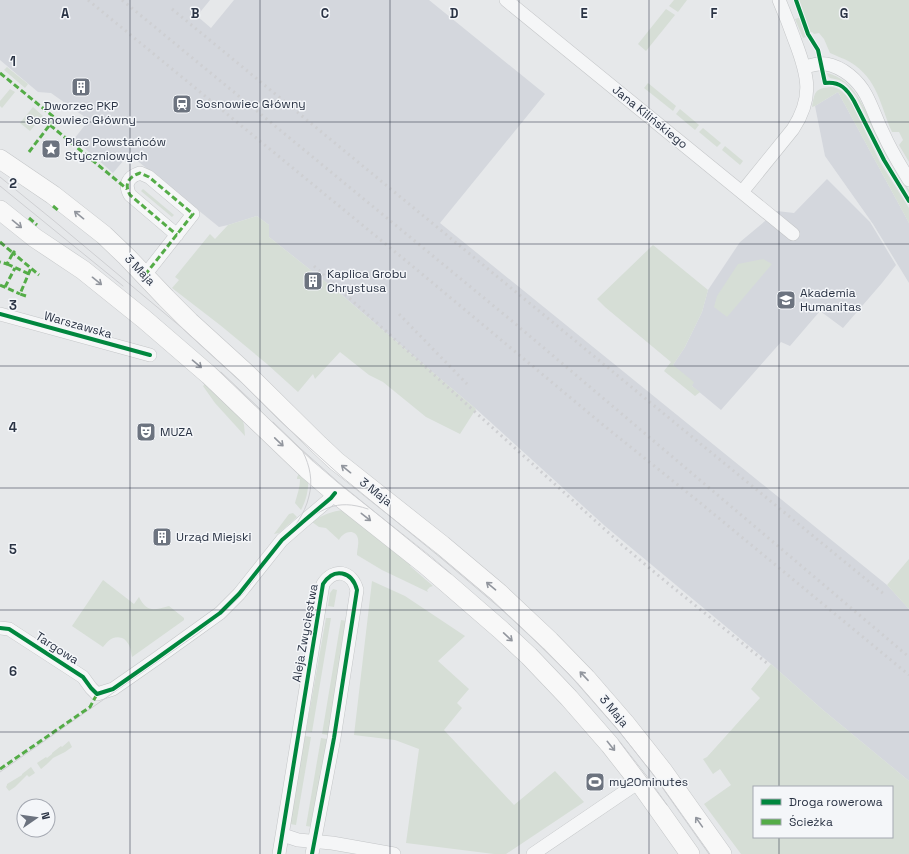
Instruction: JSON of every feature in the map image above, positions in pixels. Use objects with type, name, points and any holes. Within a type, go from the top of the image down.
[{"type":"main road","name":"3 Maja","points":[[0,158],[53,195],[104,235],[190,322],[246,373],[330,456],[442,545],[499,593],[550,641],[586,678],[625,723],[663,772],[722,854]]},
{"type":"main road","name":"3 Maja","points":[[0,210],[34,238],[83,270],[156,329],[209,375],[302,464],[477,608],[529,656],[586,716],[610,744],[690,854]]},
{"type":"street","name":"Jana Kilińskiego","points":[[506,0],[794,234]]},
{"type":"street","points":[[742,192],[788,136],[798,122],[804,106],[807,82],[805,67],[779,0]]},
{"type":"street","points":[[805,67],[817,64],[826,64],[839,69],[857,82],[866,95],[888,143],[909,180]]},
{"type":"street","points":[[144,275],[177,235],[193,214],[149,177],[140,173],[134,175],[129,179],[127,185],[127,190],[130,195],[177,235]]},
{"type":"street","name":"Warszawska","points":[[0,314],[150,355]]},
{"type":"street","name":"Targowa","points":[[0,628],[9,629],[83,677],[97,694],[113,689],[220,613],[239,594],[282,540],[336,493]]},
{"type":"street","name":"Aleja Zwycięstwa","points":[[279,854],[323,584],[330,576],[342,574],[348,576],[352,580],[357,590],[334,738],[313,848]]},
{"type":"street","points":[[532,854],[639,782]]},
{"type":"street","points":[[283,835],[298,840],[313,848],[332,843],[394,854]]},
{"type":"shaded area","points":[[0,0],[210,0],[197,16],[211,28],[234,0],[429,0],[545,94],[440,223],[887,585],[909,609],[909,781],[605,526],[476,409],[337,291],[269,237],[269,225],[257,216],[219,227],[129,154],[113,173],[74,139],[89,120],[51,93],[38,92],[0,60]]},
{"type":"shaded area","points":[[674,0],[687,0],[678,12],[669,6]]},
{"type":"shaded area","points":[[794,0],[909,0],[909,162],[899,145],[903,140],[899,132],[892,132],[877,93],[867,76],[850,62],[830,53],[824,39],[819,33],[814,34],[812,32],[805,35],[806,37],[803,38],[795,19],[801,17]]},
{"type":"shaded area","points":[[666,9],[675,15],[646,51],[638,44]]},
{"type":"shaded area","points":[[7,67],[28,84],[25,88],[4,70]]},
{"type":"shaded area","points":[[827,73],[845,82],[858,96],[876,132],[909,190],[909,193],[886,155],[856,96],[845,83],[830,78]]},
{"type":"shaded area","points":[[648,83],[676,106],[673,111],[644,88]]},
{"type":"shaded area","points":[[830,87],[840,90],[852,104],[880,162],[909,208],[909,223],[838,92],[812,107],[816,92],[818,90]]},
{"type":"shaded area","points":[[10,89],[15,92],[2,108],[0,106],[0,101]]},
{"type":"shaded area","points":[[838,92],[909,223],[909,283],[873,224],[825,156],[815,106]]},
{"type":"shaded area","points":[[33,107],[43,116],[30,131],[20,123]]},
{"type":"shaded area","points":[[680,109],[699,125],[695,130],[676,114]]},
{"type":"shaded area","points":[[703,128],[721,143],[717,147],[699,132]]},
{"type":"shaded area","points":[[725,146],[743,161],[740,165],[722,150]]},
{"type":"shaded area","name":"Akademia Humanitas","points":[[827,179],[870,222],[896,265],[843,328],[820,311],[790,346],[781,342],[721,410],[692,386],[673,365],[685,347],[702,312],[708,290],[740,242],[777,211],[794,213]]},
{"type":"shaded area","points":[[143,189],[174,215],[172,217],[141,191]]},
{"type":"shaded area","points":[[257,216],[269,225],[269,237],[337,291],[476,409],[460,434],[426,417],[383,382],[369,375],[340,352],[315,379],[313,374],[298,392],[220,325],[172,288],[179,280],[175,277],[210,234],[215,239],[228,225]]},
{"type":"shaded area","points":[[653,245],[708,290],[702,312],[685,347],[673,365],[694,382],[692,386],[700,392],[695,396],[664,371],[671,362],[597,299]]},
{"type":"shaded area","points":[[763,259],[772,264],[727,317],[714,307],[717,296],[738,264]]},
{"type":"shaded area","points":[[206,383],[243,421],[245,436],[215,403],[203,386]]},
{"type":"shaded area","points":[[300,473],[308,479],[307,495],[301,510],[295,503],[300,482],[300,479],[297,479],[297,477]]},
{"type":"shaded area","points":[[344,510],[411,565],[410,566],[433,586],[427,590],[428,592],[382,570],[357,555],[358,539],[356,534],[352,532],[345,533],[339,540],[326,528],[319,527],[312,522],[335,511]]},
{"type":"shaded area","points":[[293,513],[297,517],[279,533],[274,534],[289,514]]},
{"type":"shaded area","points":[[909,559],[909,609],[887,585]]},
{"type":"shaded area","points":[[103,580],[134,604],[139,597],[145,606],[151,609],[159,609],[169,606],[184,618],[184,620],[132,657],[129,645],[122,638],[113,638],[103,647],[72,626]]},
{"type":"shaded area","points":[[372,581],[405,596],[465,636],[438,661],[469,689],[457,703],[462,708],[444,730],[514,805],[555,771],[584,802],[506,854],[494,854],[406,843],[419,749],[395,740],[354,735]]},
{"type":"shaded area","points":[[333,589],[337,590],[334,607],[328,606],[330,593]]},
{"type":"shaded area","points":[[326,618],[331,618],[312,732],[306,731]]},
{"type":"shaded area","points":[[341,620],[347,621],[328,735],[322,734]]},
{"type":"shaded area","points":[[771,664],[823,710],[909,781],[909,854],[741,854],[704,804],[731,785],[720,769],[713,774],[703,759],[707,757],[760,698],[751,689]]},
{"type":"shaded area","points":[[305,736],[311,737],[296,825],[290,824]]},
{"type":"shaded area","points":[[321,738],[327,739],[312,827],[306,826]]},
{"type":"shaded area","points":[[69,741],[72,747],[53,758],[41,769],[37,763],[46,757],[47,758]]},
{"type":"shaded area","points":[[31,767],[35,773],[29,777],[27,775],[9,791],[6,787],[7,784],[22,775]]},
{"type":"tram line","points":[[0,177],[181,327],[242,383],[279,420],[342,477],[441,558],[500,608],[530,636],[568,673],[618,730],[652,773],[709,854]]},
{"type":"tram line","points":[[0,186],[123,286]]},
{"type":"tram line","points":[[221,372],[260,409]]},
{"type":"tram line","points":[[273,422],[338,482],[451,574]]},
{"type":"tram line","points":[[0,772],[200,632],[241,596],[293,528],[304,510],[310,490],[311,479],[309,468],[303,452]]},
{"type":"tram line","points":[[296,530],[321,511],[337,505],[357,506],[368,509]]},
{"type":"tram line","points":[[619,741],[667,805]]},
{"type":"railway","points":[[88,0],[909,675]]},
{"type":"railway","points":[[122,0],[512,321],[909,657]]},
{"type":"railway","points":[[172,9],[884,594]]},
{"type":"railway","points":[[314,266],[622,545],[768,664]]},
{"type":"railway","points":[[399,314],[467,384]]},
{"type":"marked path","points":[[0,73],[55,118],[29,152]]},
{"type":"marked path","points":[[50,125],[127,189]]},
{"type":"marked path","points":[[145,275],[193,214],[149,177],[140,173],[130,179],[127,184],[130,195],[177,235]]},
{"type":"marked path","points":[[53,206],[59,211]]},
{"type":"marked path","points":[[29,218],[37,225]]},
{"type":"marked path","points":[[0,242],[13,253],[7,264],[0,262]]},
{"type":"marked path","points":[[15,251],[13,253],[39,275]]},
{"type":"marked path","points":[[7,264],[29,274]]},
{"type":"marked path","points":[[5,287],[15,268]]},
{"type":"marked path","points":[[26,296],[20,294],[31,268]]},
{"type":"marked path","points":[[0,285],[20,294]]},
{"type":"marked path","points":[[0,769],[90,707],[97,694],[101,693]]},
{"type":"cycle path","points":[[796,0],[808,34],[818,50],[825,83],[835,83],[849,93],[884,160],[909,201]]},
{"type":"cycle path","points":[[0,314],[150,355]]},
{"type":"cycle path","points":[[0,628],[9,629],[83,677],[97,694],[113,689],[220,613],[239,594],[282,540],[335,493]]},
{"type":"cycle path","points":[[279,854],[323,584],[332,575],[337,573],[347,575],[355,584],[357,590],[334,738],[312,854]]},
{"type":"place","name":"Dworzec PKP Sosnowiec Główny","points":[[81,87]]},
{"type":"place","name":"Sosnowiec Główny","points":[[182,104]]},
{"type":"place","name":"Plac Powstańców Styczniowych","points":[[51,149]]},
{"type":"place","name":"Kaplica Grobu Chrystusa","points":[[313,281]]},
{"type":"place","name":"Akademia Humanitas","points":[[786,300]]},
{"type":"place","name":"MUZA","points":[[146,432]]},
{"type":"place","name":"Urząd Miejski","points":[[162,537]]},
{"type":"place","name":"my20minutes","points":[[595,782]]}]
